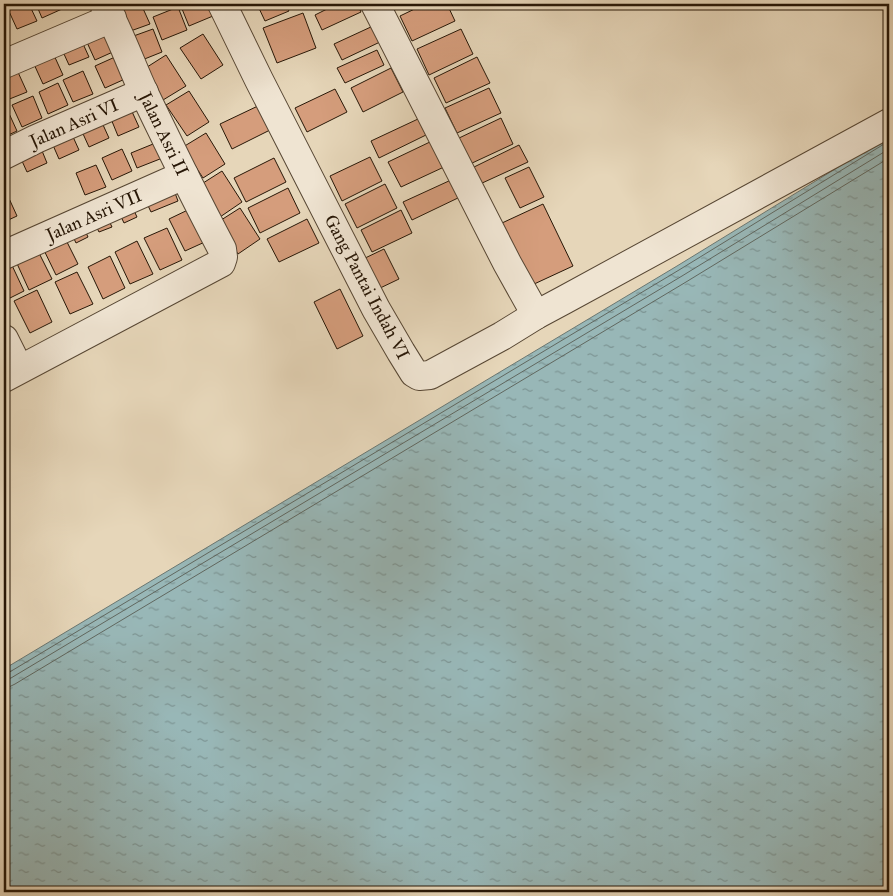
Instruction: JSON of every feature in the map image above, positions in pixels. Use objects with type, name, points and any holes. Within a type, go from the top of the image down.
[{"type":"street","name":"Gang Pantai Indah VI","points":[[222,4],[376,309],[414,373],[419,376],[430,376],[536,315],[889,123]]},
{"type":"street","points":[[375,4],[507,263],[536,315]]},
{"type":"street","points":[[4,64],[108,11]]},
{"type":"street","name":"Jalan Asri II","points":[[11,373],[221,262],[223,257],[222,249],[144,92],[108,11]]},
{"type":"street","name":"Jalan Asri VI","points":[[4,155],[144,92]]},
{"type":"street","name":"Jalan Asri VII","points":[[4,255],[184,175]]},
{"type":"street","points":[[4,339],[11,373]]},
{"type":"water","points":[[889,136],[889,892],[4,892],[4,669],[677,266]]},
{"type":"building","points":[[15,4],[29,4],[37,21],[17,29],[7,7]]},
{"type":"building","points":[[36,4],[60,4],[62,9],[42,18]]},
{"type":"building","points":[[133,4],[141,4],[150,24],[125,33],[116,10]]},
{"type":"building","points":[[180,4],[208,4],[213,16],[189,26]]},
{"type":"building","points":[[257,4],[285,4],[289,11],[265,21]]},
{"type":"building","points":[[337,4],[357,4],[361,12],[322,30],[315,15]]},
{"type":"building","points":[[425,4],[447,4],[455,21],[412,41],[400,16]]},
{"type":"building","points":[[178,7],[187,30],[162,40],[153,17]]},
{"type":"building","points":[[303,13],[316,48],[277,63],[263,28]]},
{"type":"building","points":[[373,26],[380,42],[342,60],[334,44]]},
{"type":"building","points":[[105,29],[115,51],[95,60],[85,38]]},
{"type":"building","points":[[153,29],[162,52],[137,62],[128,38]]},
{"type":"building","points":[[461,29],[473,54],[429,75],[417,49]]},
{"type":"building","points":[[203,34],[223,65],[201,79],[180,48]]},
{"type":"building","points":[[79,35],[89,57],[69,65],[59,43]]},
{"type":"building","points":[[377,50],[384,65],[345,83],[337,68]]},
{"type":"building","points":[[53,53],[63,75],[43,84],[33,62]]},
{"type":"building","points":[[166,55],[186,86],[163,100],[144,69]]},
{"type":"building","points":[[115,57],[125,79],[105,88],[95,66]]},
{"type":"building","points":[[477,57],[490,83],[446,103],[434,78]]},
{"type":"building","points":[[391,68],[403,92],[363,112],[351,88]]},
{"type":"building","points":[[17,70],[27,92],[7,100],[4,94],[4,75]]},
{"type":"building","points":[[83,71],[93,94],[73,102],[63,80]]},
{"type":"building","points":[[58,83],[68,105],[48,114],[39,92]]},
{"type":"building","points":[[489,88],[501,113],[457,133],[445,108]]},
{"type":"building","points":[[335,89],[347,112],[307,132],[295,108]]},
{"type":"building","points":[[189,91],[209,122],[187,136],[166,105]]},
{"type":"building","points":[[33,96],[42,118],[22,127],[12,105]]},
{"type":"building","points":[[129,105],[139,127],[118,136],[109,114]]},
{"type":"building","points":[[260,105],[272,129],[232,149],[220,124]]},
{"type":"building","points":[[7,109],[17,131],[4,137],[4,110]]},
{"type":"building","points":[[99,116],[109,138],[89,147],[79,125]]},
{"type":"building","points":[[501,118],[513,144],[470,164],[457,139]]},
{"type":"building","points":[[418,119],[426,135],[379,158],[371,141]]},
{"type":"building","points":[[69,128],[79,150],[59,159],[49,136]]},
{"type":"building","points":[[206,133],[225,164],[203,178],[183,147]]},
{"type":"building","points":[[38,141],[47,163],[27,172],[17,150]]},
{"type":"building","points":[[432,141],[444,167],[401,187],[388,162]]},
{"type":"building","points":[[158,142],[165,157],[137,168],[131,153]]},
{"type":"building","points":[[519,145],[528,162],[480,184],[472,168]]},
{"type":"building","points":[[122,149],[132,171],[112,180],[102,158]]},
{"type":"building","points":[[370,157],[382,181],[342,201],[330,176]]},
{"type":"building","points":[[274,158],[286,182],[246,202],[234,178]]},
{"type":"building","points":[[96,165],[106,187],[85,195],[76,173]]},
{"type":"building","points":[[529,167],[544,197],[520,208],[505,178]]},
{"type":"building","points":[[222,171],[242,202],[220,217],[200,185]]},
{"type":"building","points":[[451,180],[460,197],[412,220],[403,202]]},
{"type":"building","points":[[385,184],[397,208],[357,228],[345,204]]},
{"type":"building","points":[[172,185],[178,201],[151,212],[144,197]]},
{"type":"building","points":[[288,188],[300,213],[260,233],[248,208]]},
{"type":"building","points":[[7,194],[17,216],[4,222],[4,196]]},
{"type":"building","points":[[130,202],[137,217],[124,223],[117,208]]},
{"type":"building","points":[[543,204],[573,266],[532,285],[502,223]]},
{"type":"building","points":[[192,208],[207,241],[185,251],[169,219]]},
{"type":"building","points":[[240,208],[260,239],[238,254],[218,222]]},
{"type":"building","points":[[401,210],[412,233],[372,252],[361,230]]},
{"type":"building","points":[[105,212],[112,227],[99,232],[92,218]]},
{"type":"building","points":[[307,219],[319,243],[279,262],[267,239]]},
{"type":"building","points":[[81,222],[88,237],[76,243],[69,228]]},
{"type":"building","points":[[167,228],[182,260],[160,270],[144,238]]},
{"type":"building","points":[[62,232],[78,264],[56,275],[40,242]]},
{"type":"building","points":[[137,241],[153,274],[130,284],[115,252]]},
{"type":"building","points":[[36,247],[52,279],[29,290],[14,257]]},
{"type":"building","points":[[384,249],[399,279],[376,290],[361,260]]},
{"type":"building","points":[[110,256],[125,288],[103,299],[88,267]]},
{"type":"building","points":[[9,259],[24,291],[4,301],[4,262]]},
{"type":"building","points":[[77,272],[93,304],[70,314],[55,282]]},
{"type":"building","points":[[340,289],[363,336],[337,349],[314,302]]},
{"type":"building","points":[[37,290],[52,322],[30,333],[14,301]]}]
